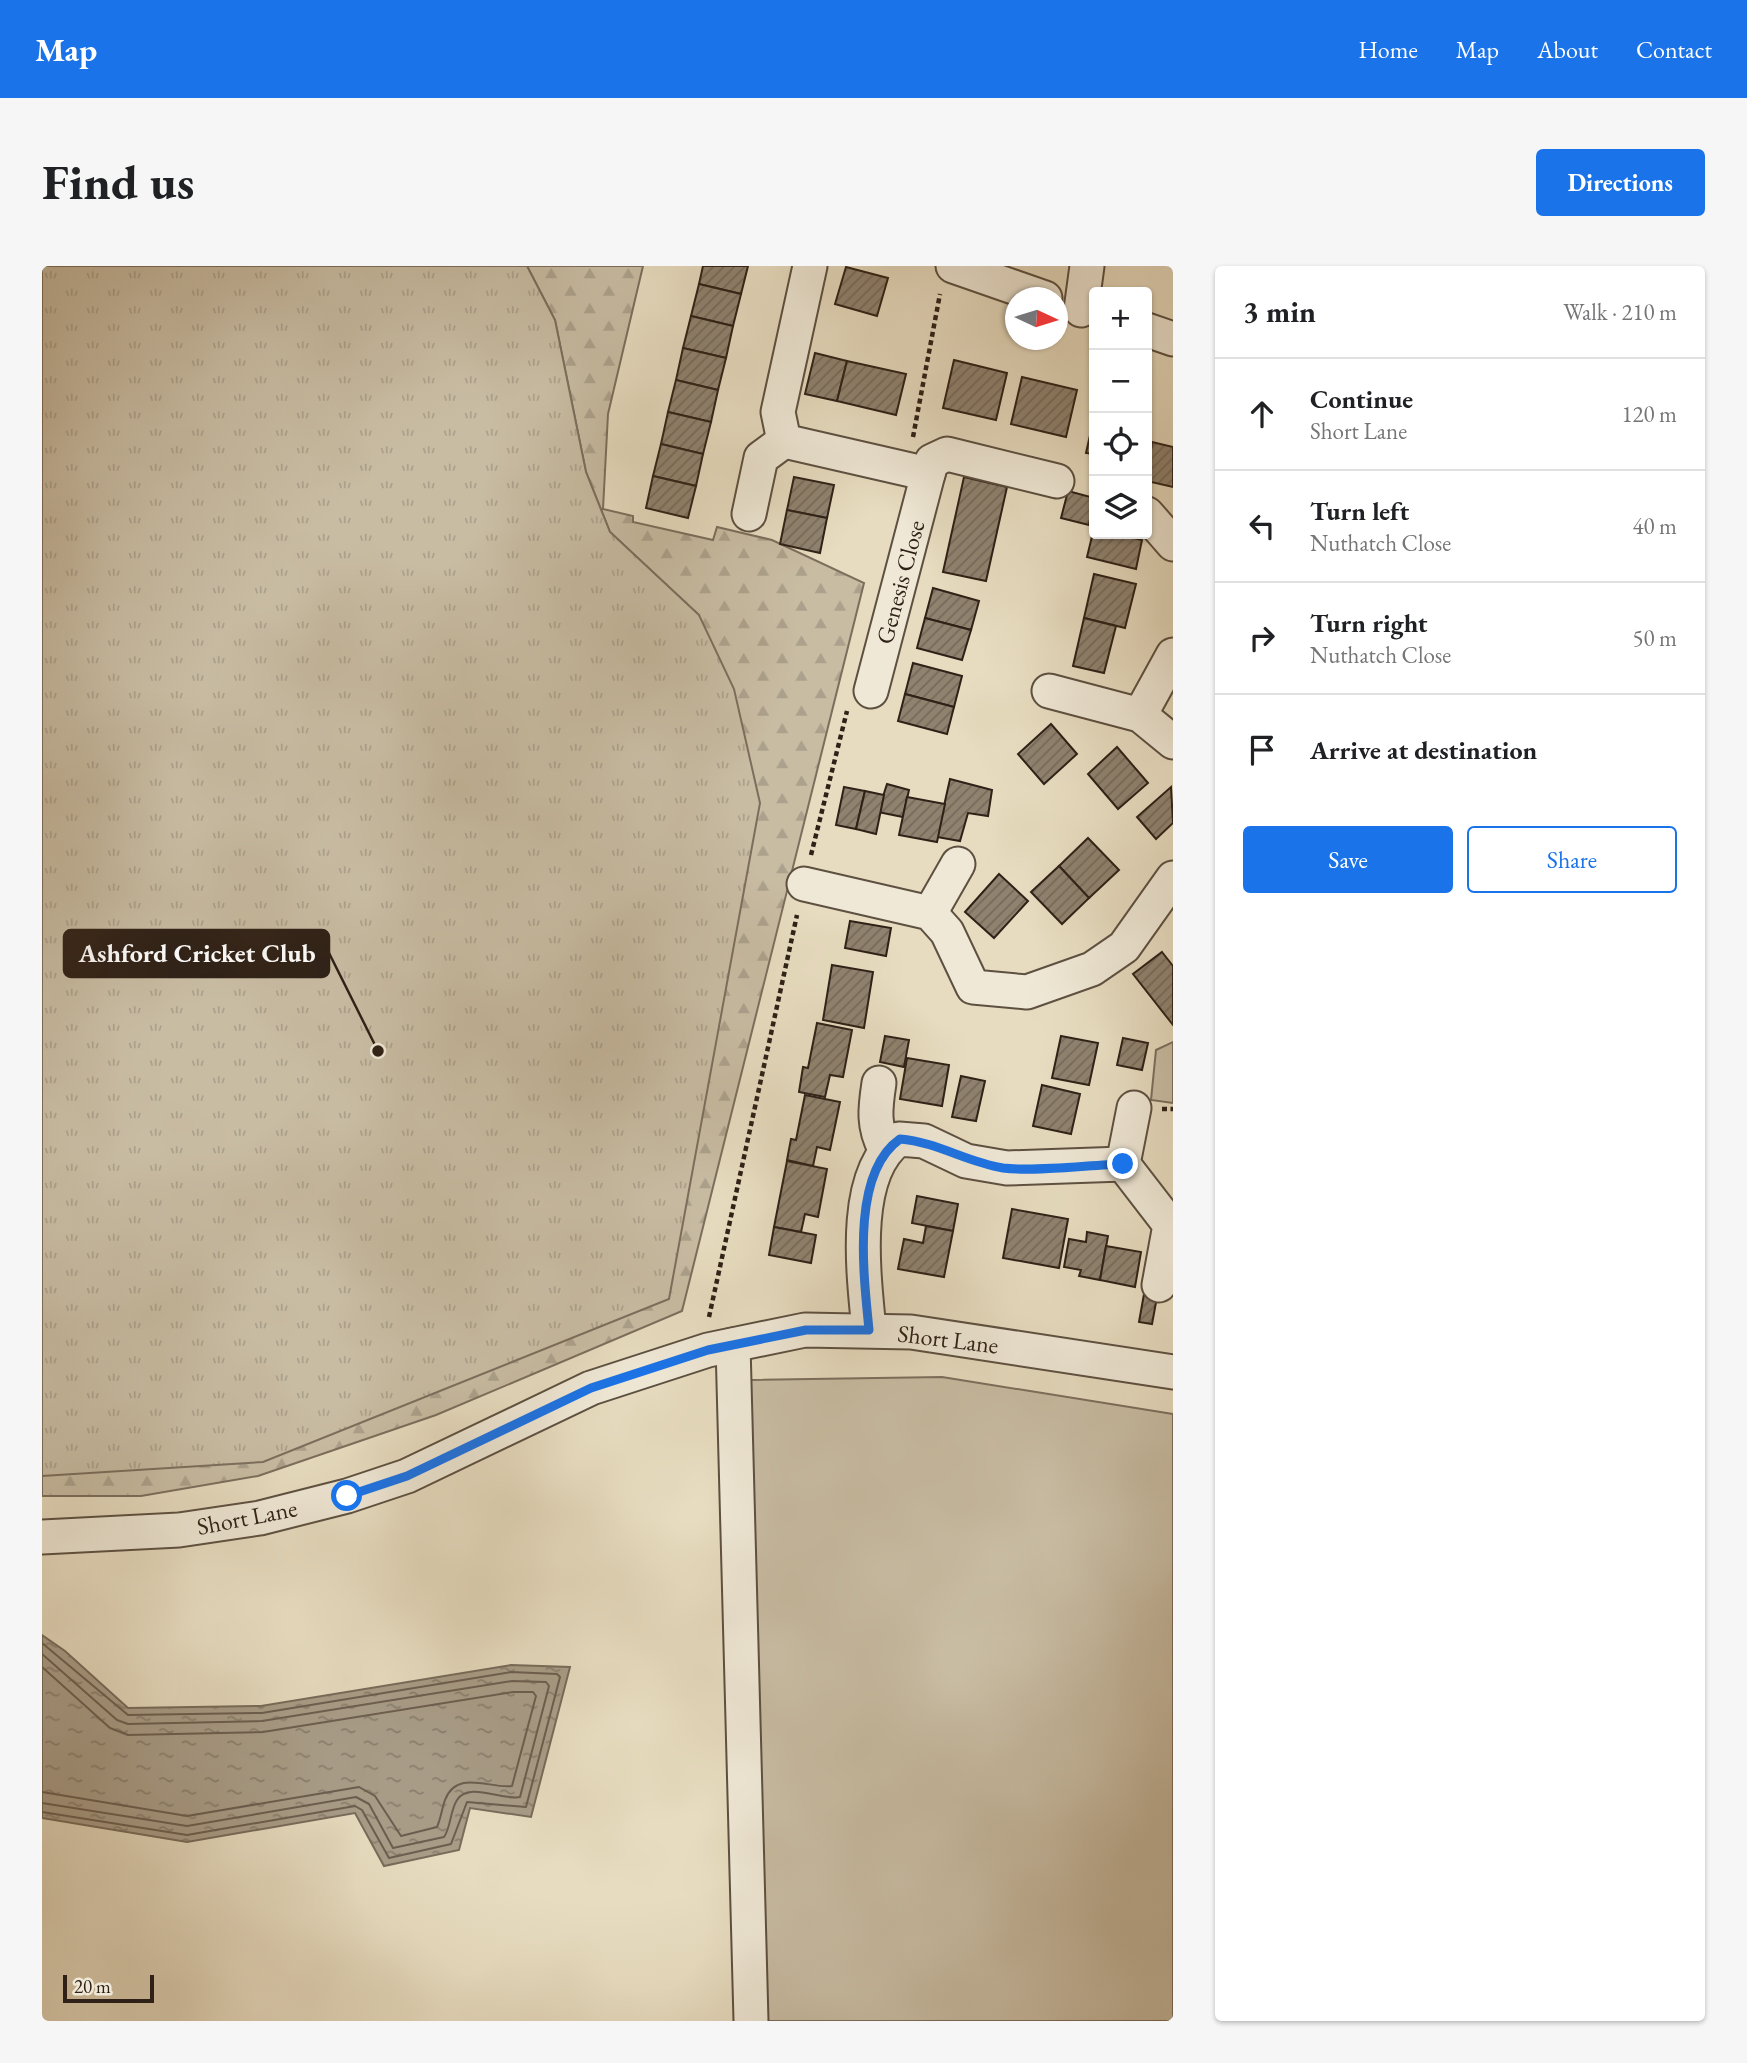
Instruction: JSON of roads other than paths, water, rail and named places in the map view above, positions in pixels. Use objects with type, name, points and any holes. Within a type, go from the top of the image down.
[{"type":"street","points":[[785,441],[778,412],[810,266]]},
{"type":"street","points":[[1078,309],[1087,266]]},
{"type":"street","points":[[947,279],[1005,290]]},
{"type":"street","points":[[1152,332],[1173,339]]},
{"type":"street","points":[[749,514],[761,458],[785,441],[917,472],[947,454],[1057,481]]},
{"type":"street","name":"Genesis Close","points":[[859,700],[917,472]]},
{"type":"street","points":[[1152,520],[1173,544]]},
{"type":"street","points":[[1140,715],[1173,655]]},
{"type":"street","points":[[1049,691],[1140,715],[1173,742]]},
{"type":"street","points":[[930,913],[958,864]]},
{"type":"street","points":[[804,884],[930,913],[947,932],[973,987],[1027,992],[1092,969],[1125,947],[1173,878]]},
{"type":"street","points":[[879,1083],[874,1113],[876,1132],[886,1149]]},
{"type":"street","points":[[1134,1108],[1123,1164],[1170,1224],[1159,1285]]},
{"type":"street","points":[[869,1330],[862,1252],[863,1223],[876,1168],[886,1149],[900,1139],[924,1141],[966,1161],[1006,1168],[1123,1164]]},
{"type":"street","name":"Short Lane","points":[[42,1537],[179,1530],[260,1518],[347,1496],[407,1476],[591,1388],[720,1347],[806,1330],[869,1330],[946,1336],[1173,1371]]},
{"type":"street","points":[[720,1347],[751,2021]]},
{"type":"water","points":[[42,1635],[65,1651],[128,1708],[261,1706],[511,1665],[570,1667],[531,1817],[470,1808],[459,1850],[384,1866],[355,1813],[187,1842],[42,1818]]},
{"type":"place","name":"Ashford Cricket Club","points":[[378,1051]]}]
